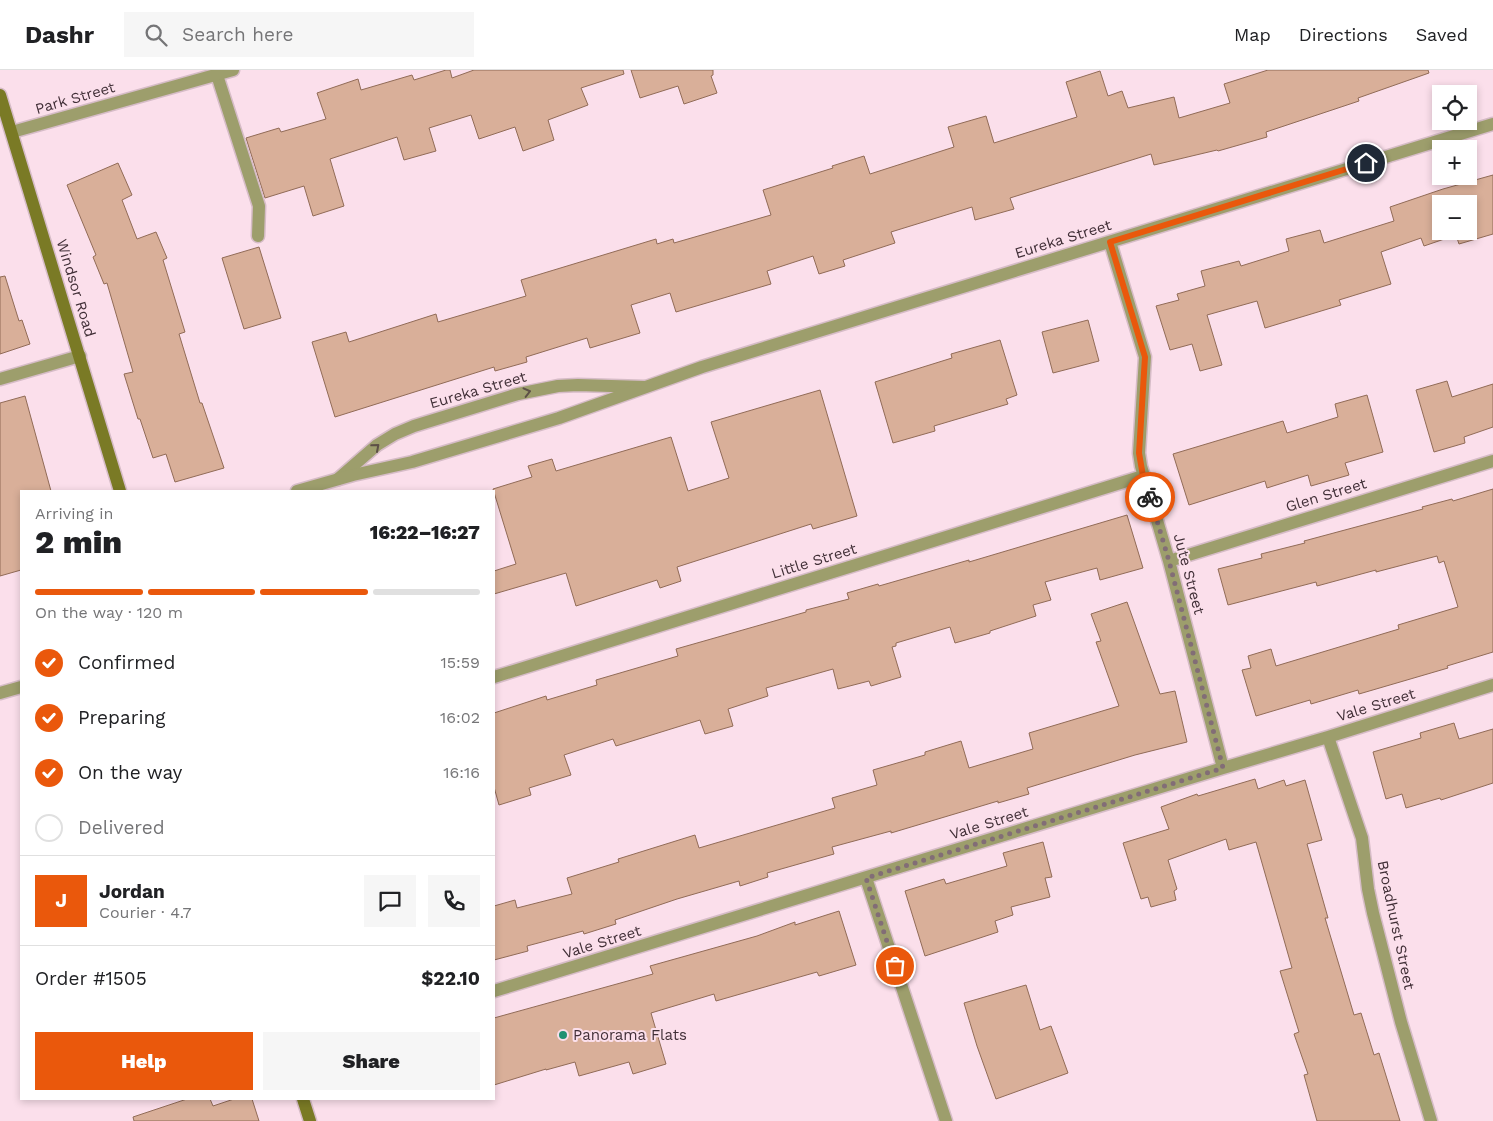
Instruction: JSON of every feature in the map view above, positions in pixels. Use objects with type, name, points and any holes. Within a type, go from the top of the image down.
[{"type":"main road","name":"Windsor Road","points":[[0,95],[120,490]]},
{"type":"main road","points":[[303,1100],[310,1121]]},
{"type":"street","name":"Park Street","points":[[12,132],[233,70]]},
{"type":"street","points":[[217,75],[259,206],[258,236]]},
{"type":"street","name":"Eureka Street","points":[[300,490],[338,478],[412,462],[550,421],[702,367],[1493,124]]},
{"type":"street","name":"Jute Street","points":[[1110,242],[1145,357],[1139,453],[1143,476],[1169,561],[1223,768]]},
{"type":"street","points":[[0,379],[80,356]]},
{"type":"street","name":"Eureka Street","points":[[338,478],[395,434],[414,426],[518,394],[568,385],[596,384],[644,388]]},
{"type":"street","name":"Glen Street","points":[[1169,561],[1493,461]]},
{"type":"street","name":"Little Street","points":[[495,677],[1143,476]]},
{"type":"street","name":"Vale Street","points":[[495,992],[1493,685]]},
{"type":"street","points":[[0,693],[20,687]]},
{"type":"street","name":"Broadhurst Street","points":[[1328,737],[1362,838],[1368,889],[1401,1022],[1431,1121]]},
{"type":"street","points":[[866,878],[946,1121]]},
{"type":"building","points":[[450,70],[452,78],[474,70],[623,70],[624,74],[581,88],[588,105],[548,120],[554,140],[523,151],[515,127],[479,139],[471,115],[429,128],[436,151],[404,160],[397,137],[330,159],[344,206],[313,216],[304,186],[265,198],[246,138],[279,128],[281,132],[326,119],[317,93],[358,79],[361,90],[412,75],[414,80]]},
{"type":"building","points":[[631,70],[713,70],[713,75],[711,76],[717,93],[684,104],[678,86],[640,98]]},
{"type":"building","points":[[1268,70],[1428,70],[1429,73],[1358,98],[1359,101],[1266,132],[1267,137],[1218,151],[1154,165],[1151,154],[1010,198],[1014,209],[975,220],[972,207],[891,232],[895,243],[843,260],[845,266],[819,274],[813,256],[767,271],[771,284],[676,312],[670,293],[631,305],[640,333],[590,348],[587,338],[526,357],[527,362],[495,371],[494,367],[335,417],[312,342],[346,332],[349,342],[436,314],[438,322],[526,296],[521,280],[656,239],[657,244],[673,239],[674,243],[771,215],[763,190],[864,156],[870,174],[954,147],[948,127],[986,116],[994,143],[1077,117],[1066,82],[1100,71],[1108,96],[1122,91],[1128,108],[1174,97],[1179,118],[1230,103],[1224,84]]},
{"type":"building","points":[[118,163],[132,195],[122,200],[137,239],[156,232],[167,258],[163,260],[185,332],[179,334],[200,403],[202,403],[224,468],[175,482],[166,454],[153,458],[140,419],[138,419],[124,374],[133,372],[107,283],[104,284],[93,257],[96,255],[67,185]]},
{"type":"building","points":[[1493,175],[1493,234],[1477,239],[1477,195],[1432,195],[1432,240],[1441,240],[1424,246],[1421,238],[1381,252],[1391,284],[1339,300],[1341,305],[1265,328],[1257,301],[1207,315],[1222,365],[1200,371],[1192,344],[1170,350],[1156,306],[1179,300],[1177,294],[1205,286],[1201,271],[1239,261],[1241,266],[1289,251],[1286,239],[1320,230],[1324,243],[1394,221],[1390,207],[1457,185],[1477,185],[1477,179]]},
{"type":"building","points":[[1458,240],[1473,240],[1459,244]]},
{"type":"building","points":[[259,247],[281,318],[244,329],[222,258]]},
{"type":"building","points":[[5,276],[19,321],[22,320],[30,344],[0,354],[0,277]]},
{"type":"building","points":[[1088,320],[1099,361],[1053,373],[1042,332]]},
{"type":"building","points":[[1000,340],[1017,395],[1006,399],[1008,404],[934,426],[935,431],[893,443],[875,382],[952,358],[951,354]]},
{"type":"building","points":[[1447,381],[1452,397],[1493,384],[1493,427],[1464,437],[1465,443],[1434,452],[1416,390]]},
{"type":"building","points":[[820,390],[857,516],[813,529],[811,524],[677,567],[681,581],[660,588],[657,580],[576,606],[566,573],[495,594],[495,571],[516,564],[495,496],[495,490],[493,489],[532,477],[528,466],[552,459],[556,471],[671,437],[688,491],[729,478],[711,422]]},
{"type":"building","points":[[1367,395],[1383,452],[1345,463],[1349,475],[1311,486],[1308,475],[1267,488],[1265,481],[1189,505],[1173,454],[1283,421],[1287,433],[1338,417],[1335,404]]},
{"type":"building","points":[[25,396],[51,490],[20,490],[20,570],[0,576],[0,403]]},
{"type":"building","points":[[1493,489],[1493,652],[1447,666],[1448,668],[1359,694],[1358,690],[1311,704],[1310,700],[1256,716],[1242,670],[1251,668],[1248,656],[1271,649],[1276,666],[1399,629],[1398,625],[1458,607],[1444,561],[1439,563],[1437,556],[1317,586],[1316,582],[1228,605],[1218,569],[1262,558],[1261,554],[1305,543],[1304,541]]},
{"type":"building","points":[[1127,515],[1143,568],[1100,580],[1097,568],[1045,582],[1051,600],[1033,605],[1036,616],[990,631],[990,633],[955,643],[950,627],[896,643],[896,646],[892,647],[901,677],[871,686],[869,681],[838,689],[833,669],[766,688],[768,696],[728,709],[733,726],[705,734],[700,720],[616,746],[613,739],[564,755],[571,775],[529,788],[531,795],[499,805],[495,791],[495,713],[546,696],[547,700],[597,685],[596,680],[678,656],[676,649],[849,599],[847,593],[878,584],[879,586],[969,560],[969,562]]},
{"type":"building","points":[[1127,602],[1160,694],[1175,691],[1187,742],[1135,755],[1027,788],[1029,794],[998,803],[998,801],[891,833],[891,831],[832,847],[834,854],[767,873],[768,877],[740,886],[739,881],[677,899],[615,920],[616,924],[584,934],[583,931],[527,946],[528,951],[495,960],[495,906],[515,900],[517,908],[572,894],[567,878],[619,862],[618,859],[695,835],[699,848],[835,808],[832,798],[877,785],[873,770],[925,755],[925,752],[961,741],[969,768],[1033,749],[1029,733],[1119,706],[1096,642],[1101,641],[1091,614]]},
{"type":"building","points":[[1454,723],[1459,739],[1493,729],[1493,783],[1441,800],[1440,798],[1406,808],[1402,794],[1386,799],[1373,752],[1421,738],[1420,733]]},
{"type":"building","points":[[1255,779],[1258,789],[1284,780],[1286,786],[1305,780],[1322,840],[1307,844],[1328,918],[1325,918],[1354,1015],[1361,1013],[1374,1055],[1379,1053],[1400,1121],[1317,1121],[1304,1075],[1308,1074],[1294,1034],[1299,1032],[1280,971],[1292,968],[1256,842],[1229,850],[1226,839],[1168,860],[1177,889],[1174,891],[1176,900],[1151,907],[1148,897],[1141,899],[1123,843],[1169,829],[1161,807],[1197,794],[1198,796]]},
{"type":"building","points":[[1043,842],[1052,877],[1045,878],[1050,897],[1011,907],[1013,915],[995,921],[998,932],[925,956],[905,891],[944,879],[946,884],[1007,866],[1003,853]]},
{"type":"building","points":[[839,911],[856,965],[819,976],[817,972],[716,1001],[714,994],[651,1013],[666,1064],[633,1074],[629,1062],[579,1076],[575,1062],[495,1085],[495,1018],[653,974],[650,966],[757,936],[795,922],[795,925]]},
{"type":"building","points":[[1026,985],[1040,1030],[1051,1026],[1068,1073],[996,1099],[964,1003]]},
{"type":"building","points":[[184,1100],[210,1100],[213,1106],[231,1100],[252,1100],[259,1121],[134,1121],[133,1117]]},
{"type":"way so far","points":[[895,966],[866,878],[1223,768],[1169,561],[1150,497]]},
{"type":"place","name":"Panorama Flats","points":[[563,1035]]},
{"type":"route","points":[[1150,497],[1143,476],[1139,453],[1145,357],[1110,242],[1366,163]]}]
